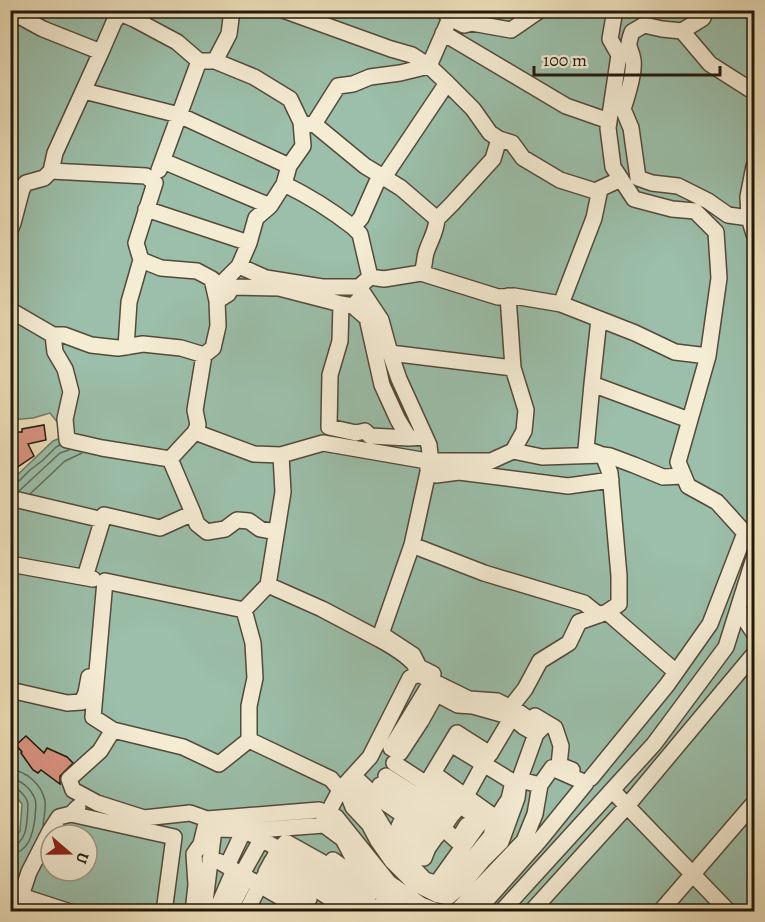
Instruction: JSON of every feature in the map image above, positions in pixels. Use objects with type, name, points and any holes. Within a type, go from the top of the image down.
[{"type":"lane","points":[[126,347],[129,302],[141,260],[135,243],[179,115],[207,61],[229,34],[232,10]]},
{"type":"lane","points":[[282,10],[391,50],[412,55],[447,82],[473,109],[490,134],[512,143],[524,158],[560,180],[595,191],[621,179]]},
{"type":"lane","points":[[445,21],[464,25],[474,17],[511,30],[540,10]]},
{"type":"lane","points":[[476,912],[539,842],[667,685],[710,624],[745,533],[717,502],[688,486],[678,462],[708,356],[719,278],[716,232],[695,211],[672,209],[634,199],[613,167],[608,128],[619,54],[610,39],[615,10]]},
{"type":"lane","points":[[10,11],[43,29],[101,52]]},
{"type":"lane","points":[[10,230],[14,223],[16,187],[44,178],[51,171],[55,153],[114,22],[121,12],[207,61],[254,77],[290,99],[301,122],[401,188],[437,219]]},
{"type":"lane","points":[[682,31],[697,14]]},
{"type":"lane","points":[[429,66],[445,21]]},
{"type":"lane","points":[[445,21],[566,106],[609,121]]},
{"type":"lane","points":[[752,218],[728,215],[708,201],[678,186],[652,183],[638,178],[631,128],[623,109],[629,93],[633,62],[627,45],[632,32],[644,25],[682,31],[710,64],[754,92]]},
{"type":"lane","points":[[216,295],[239,266],[256,218],[270,206],[284,184],[289,166],[303,146],[308,125],[338,86],[353,84],[370,77],[429,66]]},
{"type":"lane","points":[[353,227],[362,218],[382,176],[447,82]]},
{"type":"lane","points":[[84,91],[179,115],[289,166]]},
{"type":"lane","points":[[421,273],[436,231],[437,219],[493,159],[499,139]]},
{"type":"lane","points":[[163,161],[270,206]]},
{"type":"lane","points":[[754,166],[748,197],[754,234]]},
{"type":"lane","points":[[51,171],[146,176],[154,183]]},
{"type":"lane","points":[[284,184],[337,214],[360,234],[357,294],[330,375],[329,427],[356,433],[365,431],[370,436],[417,438]]},
{"type":"lane","points":[[561,304],[594,218],[600,189]]},
{"type":"lane","points":[[146,209],[249,243]]},
{"type":"lane","points":[[141,260],[161,267],[197,272],[212,279],[216,295],[218,327],[213,348],[204,355],[195,410],[198,424],[195,432],[170,459]]},
{"type":"lane","points":[[239,266],[266,278],[357,294],[381,320],[417,438]]},
{"type":"lane","points":[[216,295],[228,294],[232,287],[357,294],[384,279],[421,273],[498,297],[514,296],[561,304],[635,333],[675,352],[708,356]]},
{"type":"lane","points":[[357,294],[367,318],[382,385],[398,420],[429,446],[430,454],[412,545],[380,637]]},
{"type":"lane","points":[[508,296],[513,368],[526,411],[524,431],[513,451]]},
{"type":"lane","points":[[10,310],[53,335],[64,335],[91,345],[118,348],[143,344],[181,348],[204,355]]},
{"type":"lane","points":[[539,731],[509,799],[494,822],[491,837],[455,880],[445,886],[425,880],[440,833],[487,759],[540,661],[569,644],[579,622],[603,613],[619,603],[619,576],[610,473],[603,455],[586,449],[599,318]]},
{"type":"lane","points":[[53,335],[55,352],[65,369],[71,392],[64,419],[67,440],[170,459]]},
{"type":"lane","points":[[390,353],[513,368]]},
{"type":"lane","points":[[592,384],[689,420]]},
{"type":"lane","points":[[195,432],[254,454],[281,455],[323,443],[428,466],[491,461],[513,451],[542,457],[603,455],[663,477],[683,476]]},
{"type":"lane","points":[[244,610],[268,585],[283,492],[281,455]]},
{"type":"lane","points":[[170,459],[197,524],[207,532],[225,529],[237,520],[249,521],[260,529],[276,532]]},
{"type":"lane","points":[[428,466],[436,475],[459,472],[567,486],[611,480]]},
{"type":"lane","points":[[10,498],[103,520]]},
{"type":"lane","points":[[85,577],[104,515],[160,528],[194,513]]},
{"type":"lane","points":[[412,545],[484,573],[584,603],[603,613],[676,672]]},
{"type":"lane","points":[[501,911],[654,744],[726,647],[754,558]]},
{"type":"lane","points":[[10,564],[85,577],[104,588],[244,610]]},
{"type":"lane","points":[[268,585],[412,654],[419,667],[443,681],[508,699],[524,727],[554,738],[558,748],[555,762],[540,785],[535,814],[524,841],[456,912]]},
{"type":"lane","points":[[10,690],[67,702],[81,702],[86,693],[97,611],[104,588]]},
{"type":"lane","points":[[104,588],[93,717],[114,730],[183,747],[219,764],[249,740]]},
{"type":"lane","points":[[738,609],[754,633]]},
{"type":"lane","points":[[244,610],[253,643],[255,678],[249,706],[249,740]]},
{"type":"lane","points":[[380,637],[415,665],[418,674],[469,699],[497,701],[517,711],[539,731]]},
{"type":"lane","points":[[531,912],[627,806],[754,654]]},
{"type":"lane","points":[[418,674],[410,678],[370,757],[350,789],[353,807],[369,824],[392,861],[414,883],[438,896],[448,897],[501,842],[517,798],[516,781]]},
{"type":"lane","points":[[325,817],[380,752],[418,685],[458,705],[513,710],[555,728],[561,746],[559,765],[588,781]]},
{"type":"lane","points":[[432,694],[416,719],[391,748],[387,775],[410,809],[440,833],[457,841],[473,814]]},
{"type":"lane","points":[[114,730],[100,751],[69,779],[73,790],[97,804],[144,818],[190,813],[207,819],[319,810],[343,839],[384,905]]},
{"type":"lane","points":[[473,814],[399,853],[410,809],[457,733],[516,781],[540,785]]},
{"type":"lane","points":[[249,740],[350,789],[374,812],[410,809]]},
{"type":"lane","points":[[552,768],[588,781]]},
{"type":"lane","points":[[350,789],[387,775]]},
{"type":"lane","points":[[387,775],[410,809],[440,833]]},
{"type":"lane","points":[[612,790],[729,912]]},
{"type":"lane","points":[[10,908],[21,896],[29,872],[59,818],[71,814],[87,798]]},
{"type":"lane","points":[[660,912],[754,803]]},
{"type":"lane","points":[[71,814],[174,837],[164,912]]},
{"type":"lane","points":[[437,883],[482,820],[473,814]]},
{"type":"lane","points":[[207,912],[204,910],[214,829],[258,830],[336,816],[389,883],[422,905],[439,912]]},
{"type":"lane","points":[[440,833],[497,818]]},
{"type":"lane","points":[[193,912],[196,885],[194,854],[201,844],[207,819]]},
{"type":"lane","points":[[244,830],[261,840],[269,867],[316,888],[384,905]]},
{"type":"lane","points":[[241,897],[237,872],[244,830]]},
{"type":"lane","points":[[237,872],[261,840]]},
{"type":"lane","points":[[233,910],[220,902],[241,897],[269,867],[286,842],[316,888]]},
{"type":"lane","points":[[316,888],[336,854],[346,845]]},
{"type":"lane","points":[[210,859],[237,872],[269,867],[316,888],[384,905]]},
{"type":"lane","points":[[21,896],[70,912]]},
{"type":"lane","points":[[24,912],[26,907],[40,912]]},
{"type":"water","points":[[11,11],[754,11],[754,911],[11,911],[10,843],[20,831],[22,804],[10,789],[11,481],[53,441],[68,435],[67,429],[50,413],[33,418],[11,420]]},
{"type":"building","points":[[44,425],[46,440],[28,444],[34,456],[10,472],[10,432],[22,432],[22,429]]},
{"type":"building","points":[[26,736],[44,753],[47,748],[67,757],[73,763],[60,776],[60,784],[41,770],[38,773],[33,770],[16,745]]}]
